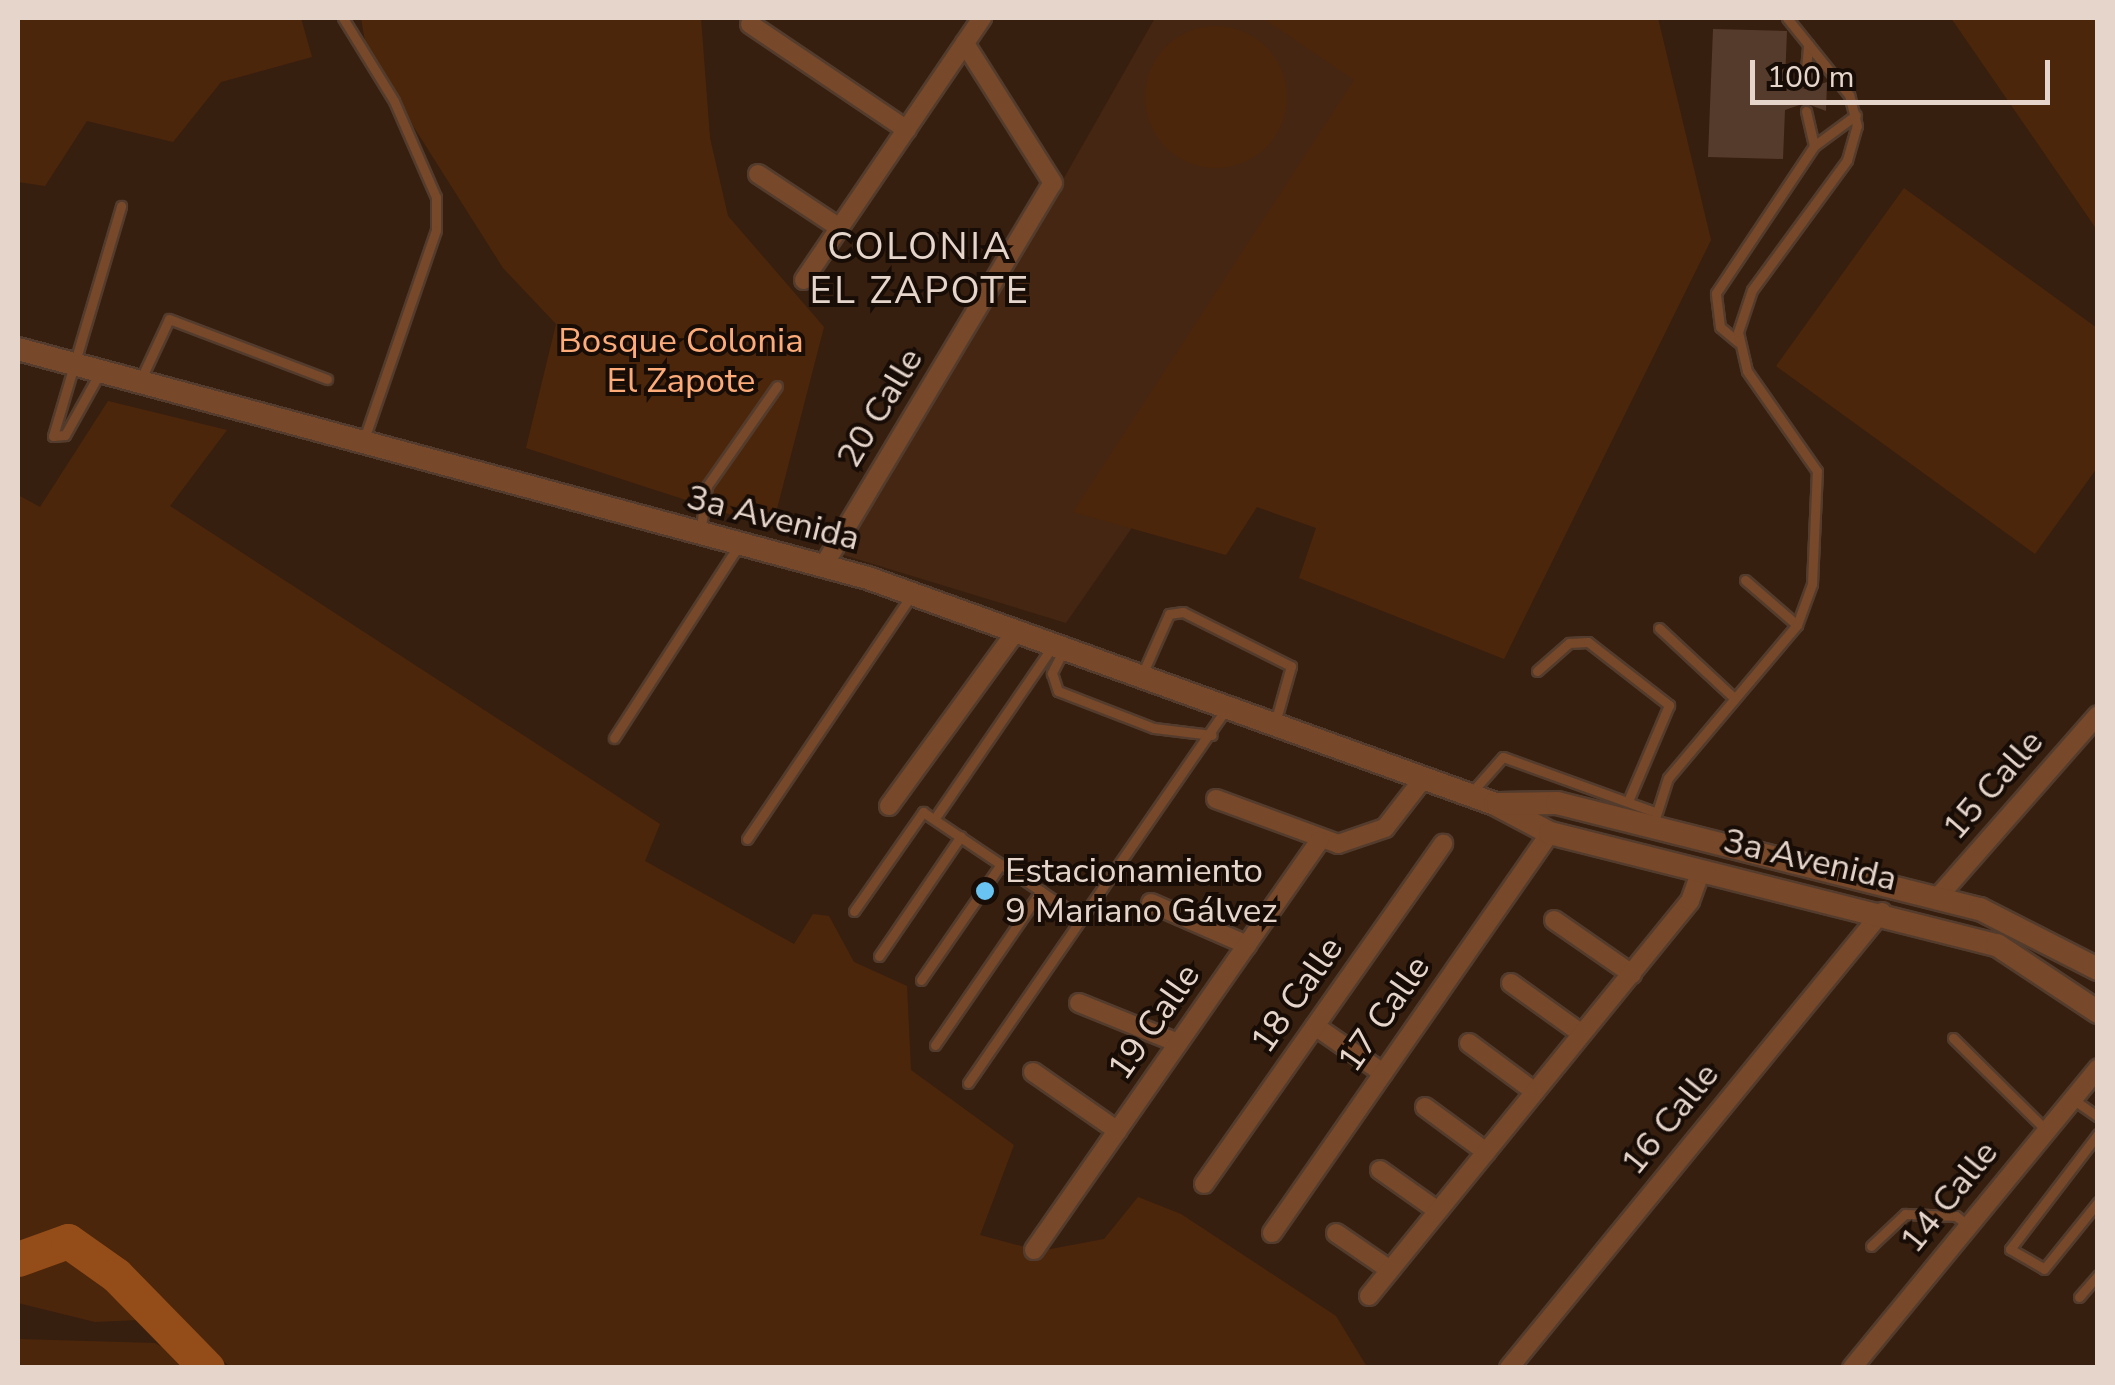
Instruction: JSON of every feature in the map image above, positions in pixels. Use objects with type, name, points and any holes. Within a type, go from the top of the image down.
[{"type":"street","points":[[804,280],[982,18]]},
{"type":"street","points":[[750,24],[906,130]]},
{"type":"street","name":"20 Calle","points":[[824,565],[1053,183],[965,44]]},
{"type":"street","points":[[758,174],[840,228]]},
{"type":"street","name":"3a Avenida","points":[[18,349],[362,446],[738,546],[824,565],[1495,804],[1550,833],[1882,912],[1997,946],[2098,1012]]},
{"type":"street","points":[[889,806],[1016,631]]},
{"type":"street","name":"15 Calle","points":[[1938,898],[2098,715]]},
{"type":"street","points":[[1216,799],[1319,841],[1377,833],[1424,779]]},
{"type":"street","name":"3a Avenida","points":[[1495,804],[1557,803],[1653,820],[1938,898],[2024,926],[2098,969]]},
{"type":"street","name":"17 Calle","points":[[1272,1233],[1550,833]]},
{"type":"street","name":"19 Calle","points":[[1034,1250],[1319,841]]},
{"type":"street","name":"18 Calle","points":[[1204,1184],[1443,844]]},
{"type":"street","points":[[1370,1296],[1690,900],[1701,871]]},
{"type":"street","points":[[1151,903],[1247,945]]},
{"type":"street","name":"16 Calle","points":[[1509,1368],[1882,912]]},
{"type":"street","points":[[1554,920],[1632,974]]},
{"type":"street","points":[[1511,983],[1582,1034]]},
{"type":"street","points":[[1080,1003],[1178,1044]]},
{"type":"street","points":[[1315,1026],[1383,1073]]},
{"type":"street","points":[[1468,1043],[1535,1092]]},
{"type":"street","name":"14 Calle","points":[[1852,1368],[2098,1068]]},
{"type":"street","points":[[1033,1072],[1118,1131]]},
{"type":"street","points":[[1424,1107],[1486,1152]]},
{"type":"street","points":[[1380,1170],[1438,1212]]},
{"type":"street","points":[[1336,1233],[1390,1270]]},
{"type":"lane","points":[[1470,796],[1486,766],[1502,757],[1628,800],[1653,820],[1668,778],[1797,624],[1812,584],[1820,484],[1806,447],[1747,371],[1738,342],[1752,290],[1853,150],[1856,115],[1787,18]]},
{"type":"lane","points":[[345,19],[394,100],[436,197],[436,230],[362,446]]},
{"type":"lane","points":[[1805,81],[1808,44]]},
{"type":"lane","points":[[1806,111],[1814,146]]},
{"type":"lane","points":[[1738,342],[1720,327],[1716,293],[1814,146],[1856,115]]},
{"type":"lane","points":[[100,372],[58,438],[52,431],[121,206]]},
{"type":"lane","points":[[139,384],[169,319],[327,379]]},
{"type":"lane","points":[[700,535],[707,486],[777,386]]},
{"type":"lane","points":[[614,738],[738,546]]},
{"type":"lane","points":[[1745,580],[1797,624]]},
{"type":"lane","points":[[747,839],[912,594]]},
{"type":"lane","points":[[1141,676],[1169,614],[1184,612],[1292,666],[1274,725]]},
{"type":"lane","points":[[1660,628],[1734,698]]},
{"type":"lane","points":[[1538,671],[1569,643],[1588,642],[1670,705],[1628,800]]},
{"type":"lane","points":[[1059,646],[1052,672],[1058,691],[1154,728],[1212,735]]},
{"type":"lane","points":[[936,818],[1059,646]]},
{"type":"lane","points":[[968,1084],[1228,708]]},
{"type":"lane","points":[[854,911],[920,813],[936,818],[1081,918]]},
{"type":"lane","points":[[879,956],[961,836]]},
{"type":"lane","points":[[921,980],[1001,864]]},
{"type":"lane","points":[[935,1044],[1042,891]]},
{"type":"lane","points":[[1953,1038],[2046,1130]]},
{"type":"lane","points":[[2074,1100],[2098,1117]]},
{"type":"lane","points":[[2098,1134],[2010,1249],[2044,1268],[2098,1202]]},
{"type":"lane","points":[[1871,1246],[1906,1214],[1956,1216],[1968,1225]]},
{"type":"lane","points":[[2079,1297],[2098,1274]]},
{"type":"shaded area","points":[[1155,18],[1514,18],[1339,229],[1066,623],[827,550],[1060,185]]},
{"type":"green space","points":[[18,18],[301,18],[312,57],[221,82],[173,142],[87,121],[45,186],[18,182]]},
{"type":"green space","name":"Bosque Colonia El Zapote","points":[[361,18],[701,18],[710,138],[728,216],[824,327],[772,528],[526,448],[556,324],[503,268],[367,53]]},
{"type":"green space","points":[[1263,18],[1658,18],[1711,240],[1504,659],[1299,578],[1316,528],[1257,507],[1226,555],[1073,512],[1354,80]]},
{"type":"green space","points":[[1951,18],[2097,18],[2097,230]]},
{"type":"green space","points":[[1216,26],[1243,31],[1266,47],[1282,70],[1287,97],[1282,124],[1266,147],[1243,163],[1216,168],[1189,163],[1166,147],[1150,124],[1145,97],[1150,70],[1166,47],[1189,31]]},
{"type":"green space","points":[[1904,188],[2097,328],[2097,468],[2035,554],[1776,366]]},
{"type":"green space","points":[[108,401],[227,430],[170,506],[660,824],[645,861],[794,944],[813,914],[829,916],[854,962],[907,986],[911,1070],[1014,1145],[980,1235],[1040,1251],[1104,1239],[1138,1197],[1181,1214],[1336,1316],[1367,1367],[233,1368],[159,1319],[95,1322],[18,1303],[18,495],[40,507]]},
{"type":"green space","points":[[18,1339],[155,1343],[197,1367],[18,1367]]},
{"type":"building","points":[[1713,29],[1787,31],[1785,81],[1805,89],[1827,82],[1826,111],[1805,103],[1785,110],[1783,159],[1708,157]]},
{"type":"waterway","points":[[18,1259],[68,1241],[116,1275],[207,1368]]},
{"type":"place","name":"Estacionamiento 9 Mariano Gálvez","points":[[985,891]]},
{"type":"district","name":"COLONIA EL ZAPOTE","points":[[920,269]]}]
